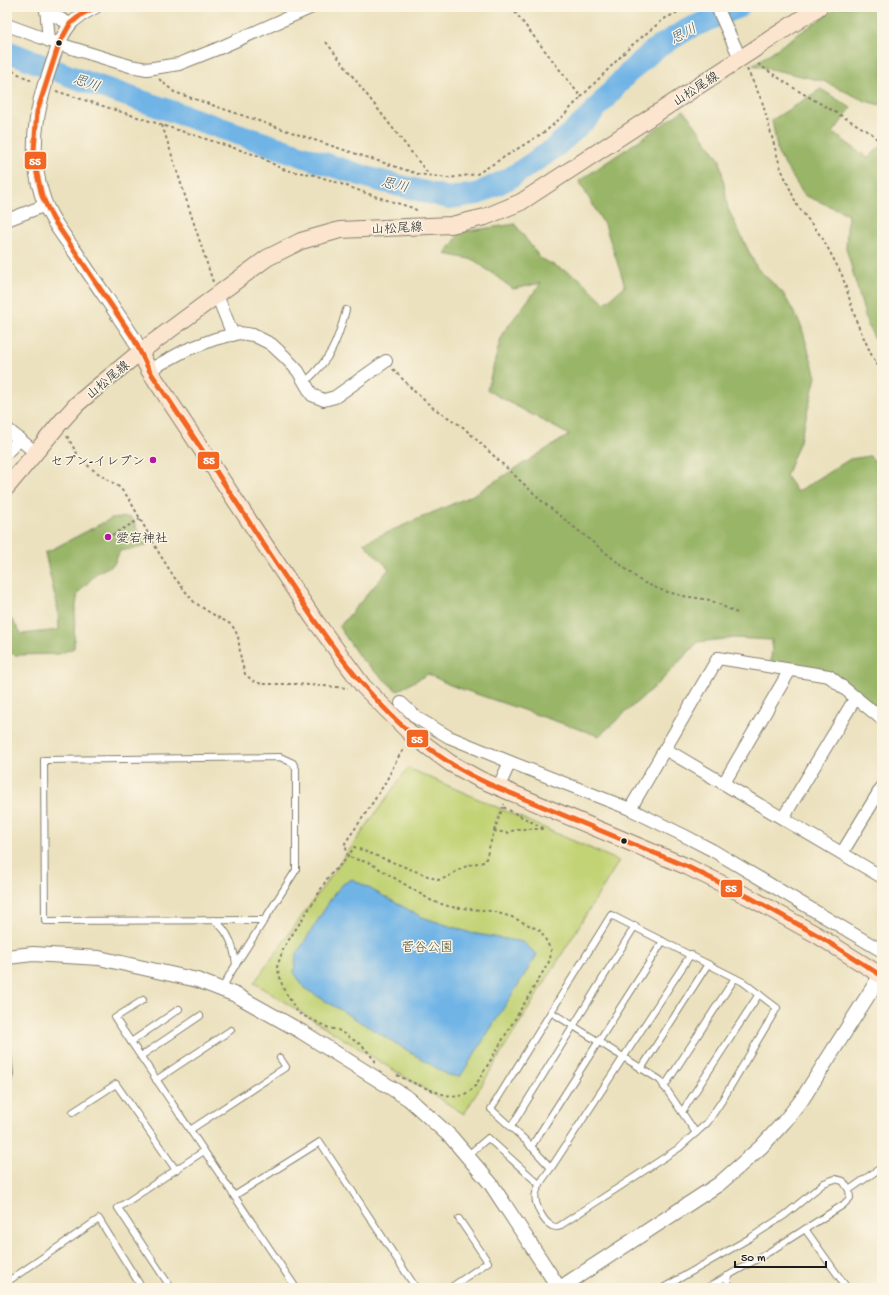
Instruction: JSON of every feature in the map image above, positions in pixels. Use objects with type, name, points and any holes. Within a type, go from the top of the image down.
[{"type":"main road","name":"山松尾線","points":[[7,488],[60,423],[91,392],[140,352],[267,258],[301,241],[340,230],[451,225],[485,217],[521,202],[818,7]]},
{"type":"main road","points":[[140,352],[150,370],[314,619],[363,686],[418,740],[450,763],[479,779],[701,873],[749,897],[817,935],[881,976]]},
{"type":"street","points":[[96,7],[82,14],[70,24],[55,47],[37,112],[34,150],[37,174],[42,196],[53,219],[134,339],[140,352]]},
{"type":"street","points":[[7,25],[55,47],[130,66],[148,69],[179,64],[312,7]]},
{"type":"street","points":[[717,7],[740,58]]},
{"type":"street","points":[[46,9],[70,24]]},
{"type":"street","points":[[46,9],[55,47]]},
{"type":"street","points":[[7,220],[46,205]]},
{"type":"street","points":[[217,295],[233,335]]},
{"type":"street","points":[[150,370],[186,350],[215,339],[239,333],[253,335],[271,344],[298,371],[312,395],[324,400],[335,397],[386,361]]},
{"type":"street","points":[[7,429],[35,452]]},
{"type":"street","points":[[7,452],[20,439]]},
{"type":"street","points":[[630,809],[718,658],[829,676],[882,719]]},
{"type":"street","points":[[724,783],[790,670]]},
{"type":"street","points":[[783,818],[856,697]]},
{"type":"street","points":[[401,703],[417,718],[449,737],[630,809],[712,850],[882,951]]},
{"type":"street","points":[[665,749],[882,877]]},
{"type":"street","points":[[498,788],[510,762]]},
{"type":"street","points":[[842,853],[882,787]]},
{"type":"street","points":[[7,957],[33,954],[99,958],[197,980],[236,995],[302,1032],[409,1100],[451,1137],[490,1184],[560,1288],[719,1184],[761,1147],[801,1101],[881,976]]},
{"type":"lane","points":[[305,382],[318,370],[332,350],[338,337],[346,310]]},
{"type":"lane","points":[[222,989],[236,965],[265,920],[296,870],[296,769],[293,763],[280,757],[44,760],[45,921],[265,920]]},
{"type":"lane","points":[[551,1168],[512,1127],[491,1109],[611,915],[691,954],[735,978],[777,1008],[723,1099],[707,1123],[679,1148],[558,1227],[551,1226],[542,1216],[536,1203],[535,1193],[691,954]]},
{"type":"lane","points":[[214,920],[229,936],[235,953],[236,965]]},
{"type":"lane","points":[[512,1127],[635,926]]},
{"type":"lane","points":[[531,1147],[663,941]]},
{"type":"lane","points":[[641,1069],[708,964]]},
{"type":"lane","points":[[664,1087],[735,978]]},
{"type":"lane","points":[[682,1112],[759,994]]},
{"type":"lane","points":[[143,1000],[115,1018],[296,1288]]},
{"type":"lane","points":[[131,1042],[179,1009]]},
{"type":"lane","points":[[550,1012],[660,1080],[696,1133]]},
{"type":"lane","points":[[141,1056],[200,1016]]},
{"type":"lane","points":[[156,1080],[231,1030]]},
{"type":"lane","points":[[7,1046],[10,1074],[7,1086]]},
{"type":"lane","points":[[190,1130],[286,1067],[280,1058]]},
{"type":"lane","points":[[73,1112],[116,1084],[176,1170]]},
{"type":"lane","points":[[467,1156],[488,1138],[540,1185]]},
{"type":"lane","points":[[234,1196],[320,1142],[416,1288]]},
{"type":"lane","points":[[171,1288],[118,1208],[204,1151]]},
{"type":"lane","points":[[849,1190],[882,1166]]},
{"type":"lane","points":[[663,1288],[750,1238],[785,1215],[824,1183],[835,1179],[843,1181],[849,1190],[850,1198],[843,1205],[707,1288]]},
{"type":"lane","points":[[7,1282],[99,1219],[142,1288]]},
{"type":"lane","points":[[450,1288],[488,1262],[459,1219]]},
{"type":"lane","points":[[805,1229],[847,1288]]},
{"type":"lane","points":[[727,1276],[729,1288]]},
{"type":"path","points":[[511,7],[581,97]]},
{"type":"path","points":[[148,69],[174,92],[418,174],[448,178],[478,174],[546,131],[563,116],[631,46],[664,19],[688,7]]},
{"type":"path","points":[[326,42],[429,175]]},
{"type":"path","points":[[740,58],[762,65],[797,90],[871,133],[882,144]]},
{"type":"path","points":[[740,58],[750,74],[762,101],[780,166],[797,205],[823,239],[842,275],[857,323],[872,356],[882,372]]},
{"type":"path","points":[[7,68],[45,86],[259,156],[282,169],[311,174],[413,208],[425,216],[432,226]]},
{"type":"path","points":[[161,124],[217,295]]},
{"type":"path","points":[[386,361],[415,392],[432,407],[463,427],[543,502],[642,582],[670,592],[710,600],[737,613]]},
{"type":"path","points":[[60,423],[80,459],[119,487],[128,497],[174,577],[194,602],[232,625],[238,636],[241,660],[245,674],[253,681],[262,684],[297,684],[350,688],[363,686]]},
{"type":"path","points":[[112,535],[140,519]]},
{"type":"path","points":[[348,857],[345,843],[371,806],[390,774],[399,755],[408,744]]},
{"type":"path","points":[[380,1064],[375,1061],[363,1046],[338,1030],[329,1028],[298,1013],[283,988],[277,966],[284,947],[328,877],[348,857],[354,847],[438,880],[449,878],[460,869],[474,863],[485,862],[494,831],[505,802],[498,788]]},
{"type":"path","points":[[494,831],[508,833],[516,829],[545,829],[503,807]]},
{"type":"path","points":[[348,857],[370,863],[432,901],[451,907],[491,911],[512,916],[541,931],[551,950],[550,960],[474,1088],[465,1094],[451,1096],[436,1092],[392,1072]]},
{"type":"green space","points":[[838,7],[882,7],[882,101],[880,105],[865,101],[823,81],[753,65]]},
{"type":"green space","points":[[821,89],[851,108],[833,133],[868,158],[882,145],[882,355],[867,323],[846,248],[848,214],[804,195],[778,154],[772,120]]},
{"type":"green space","points":[[684,110],[720,160],[728,209],[757,268],[783,293],[801,325],[816,377],[800,441],[786,476],[797,492],[850,459],[870,456],[882,468],[882,712],[844,681],[771,662],[772,640],[733,638],[698,642],[663,679],[599,736],[450,685],[428,674],[397,691],[360,658],[339,627],[389,569],[363,543],[473,495],[569,435],[487,390],[502,334],[541,283],[513,289],[474,260],[445,254],[461,232],[515,224],[540,258],[579,278],[605,303],[625,286],[606,228],[579,181]]},
{"type":"green space","points":[[131,517],[147,546],[120,551],[114,564],[97,573],[78,593],[75,611],[74,648],[59,654],[15,655],[7,651],[7,619],[11,619],[22,634],[59,630],[58,610],[45,553],[112,518]]},
{"type":"green space","name":"菅谷公園","points":[[408,768],[619,861],[464,1114],[254,983]]},
{"type":"water","points":[[352,879],[422,917],[471,933],[523,942],[537,955],[460,1077],[448,1075],[304,988],[294,972],[296,955],[334,894],[343,884]]},
{"type":"waterway","name":"思川","points":[[7,51],[75,78],[311,159],[373,179],[449,198],[477,194],[510,178],[553,149],[587,119],[627,74],[655,49],[688,29],[739,7]]},
{"type":"transit line","name":"55","points":[[96,7],[82,14],[70,24],[59,44],[37,112],[34,150],[42,196],[53,219],[134,339],[149,370],[302,603],[345,663],[393,718],[421,742],[462,770],[498,788],[688,867],[749,897],[817,935],[882,976]]},
{"type":"place","name":"セブン-イレブン","points":[[153,460]]},
{"type":"place","name":"愛宕神社","points":[[108,537]]}]
